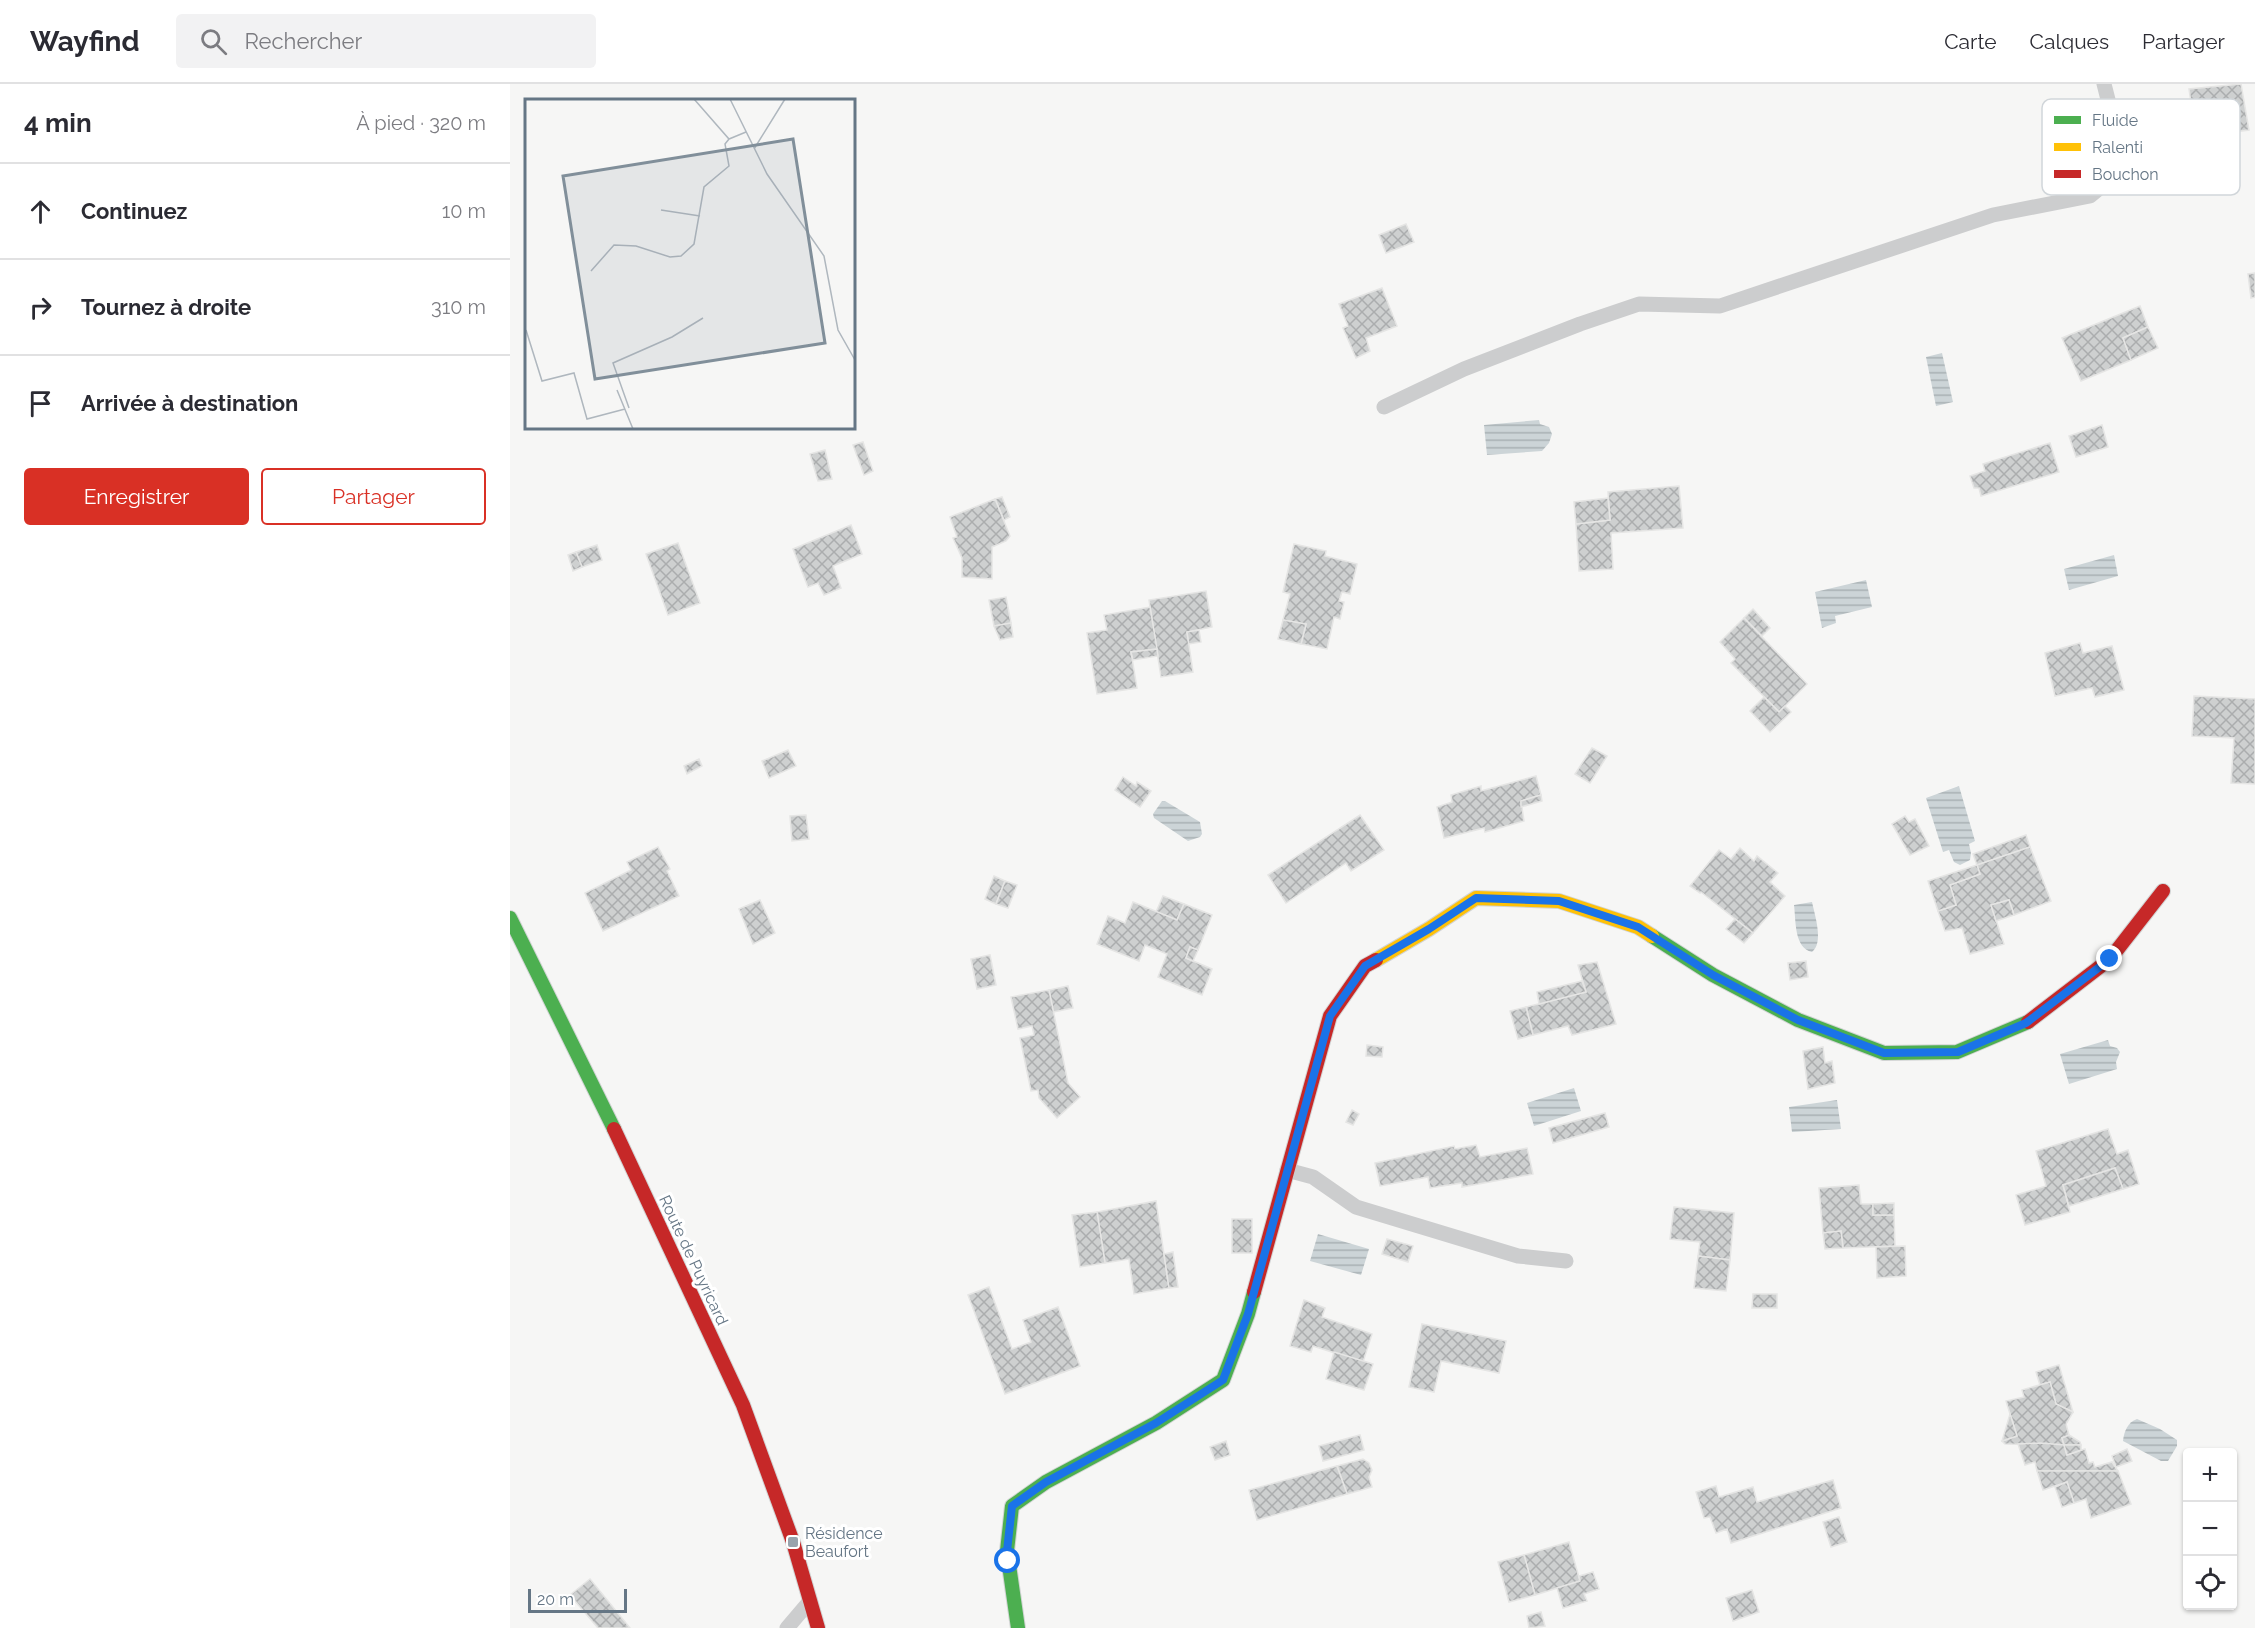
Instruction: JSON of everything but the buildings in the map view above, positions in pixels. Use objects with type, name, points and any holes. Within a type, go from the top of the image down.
[{"type":"street","points":[[1018,1628],[1007,1551],[1012,1506],[1046,1482],[1156,1423],[1223,1380],[1248,1314],[1330,1016],[1365,966],[1429,929],[1476,898],[1559,901],[1638,927],[1713,975],[1798,1020],[1884,1053],[1958,1052],[2026,1023],[2110,959],[2163,891]]},
{"type":"street","name":"Route de Puyricard","points":[[510,918],[637,1177],[743,1405],[780,1504],[818,1628]]},
{"type":"lane","points":[[2104,84],[2108,99]]},
{"type":"lane","points":[[1384,407],[1464,369],[1639,304],[1720,306],[1993,215],[2091,195]]},
{"type":"lane","points":[[1287,1170],[1312,1177],[1356,1207],[1518,1256],[1566,1261]]},
{"type":"lane","points":[[787,1628],[810,1601]]},
{"type":"shaded area","points":[[1942,353],[1953,402],[1936,406],[1926,357]]},
{"type":"shaded area","points":[[1539,420],[1540,424],[1549,427],[1552,434],[1549,443],[1542,451],[1487,455],[1484,425]]},
{"type":"shaded area","points":[[2114,555],[2118,576],[2069,590],[2064,569]]},
{"type":"shaded area","points":[[1866,580],[1872,607],[1835,616],[1836,623],[1822,628],[1815,592]]},
{"type":"shaded area","points":[[1959,786],[1975,841],[1969,844],[1970,860],[1960,865],[1954,862],[1949,850],[1943,852],[1926,798]]},
{"type":"shaded area","points":[[1162,801],[1200,822],[1202,834],[1200,837],[1188,841],[1154,818],[1153,814]]},
{"type":"shaded area","points":[[1812,902],[1818,936],[1816,948],[1812,952],[1806,949],[1799,940],[1794,905]]},
{"type":"shaded area","points":[[2108,1040],[2110,1046],[2117,1048],[2120,1052],[2116,1062],[2117,1069],[2069,1084],[2060,1054]]},
{"type":"shaded area","points":[[1574,1088],[1581,1111],[1534,1126],[1527,1103]]},
{"type":"shaded area","points":[[1837,1100],[1841,1129],[1792,1132],[1789,1107]]},
{"type":"shaded area","points":[[1318,1234],[1369,1249],[1361,1275],[1310,1261]]},
{"type":"shaded area","points":[[2137,1419],[2160,1429],[2177,1440],[2177,1446],[2168,1461],[2161,1461],[2123,1441],[2127,1427]]},
{"type":"traffic: fast","points":[[510,918],[614,1129]]},
{"type":"traffic: fast","points":[[1652,936],[1713,975],[1798,1020],[1884,1053],[1957,1052],[2028,1022]]},
{"type":"traffic: fast","points":[[1018,1628],[1007,1551],[1012,1506],[1046,1482],[1156,1423],[1223,1380],[1254,1292]]},
{"type":"traffic: slow","points":[[1376,960],[1476,898],[1559,901],[1638,927],[1652,936]]},
{"type":"traffic: jam","points":[[2028,1022],[2110,959],[2163,891]]},
{"type":"traffic: jam","points":[[1254,1292],[1330,1016],[1365,966],[1376,960]]},
{"type":"traffic: jam","points":[[614,1129],[743,1405],[793,1542],[818,1628]]},
{"type":"place","name":"Résidence Beaufort","points":[[793,1542]]},
{"type":"route","points":[[1008,1561],[1012,1506],[1046,1482],[1097,1452],[1156,1423],[1223,1380],[1248,1314],[1330,1016],[1365,966],[1429,929],[1476,898],[1559,901],[1638,927],[1713,975],[1798,1020],[1884,1053],[1958,1052],[2026,1023],[2110,959]]}]
